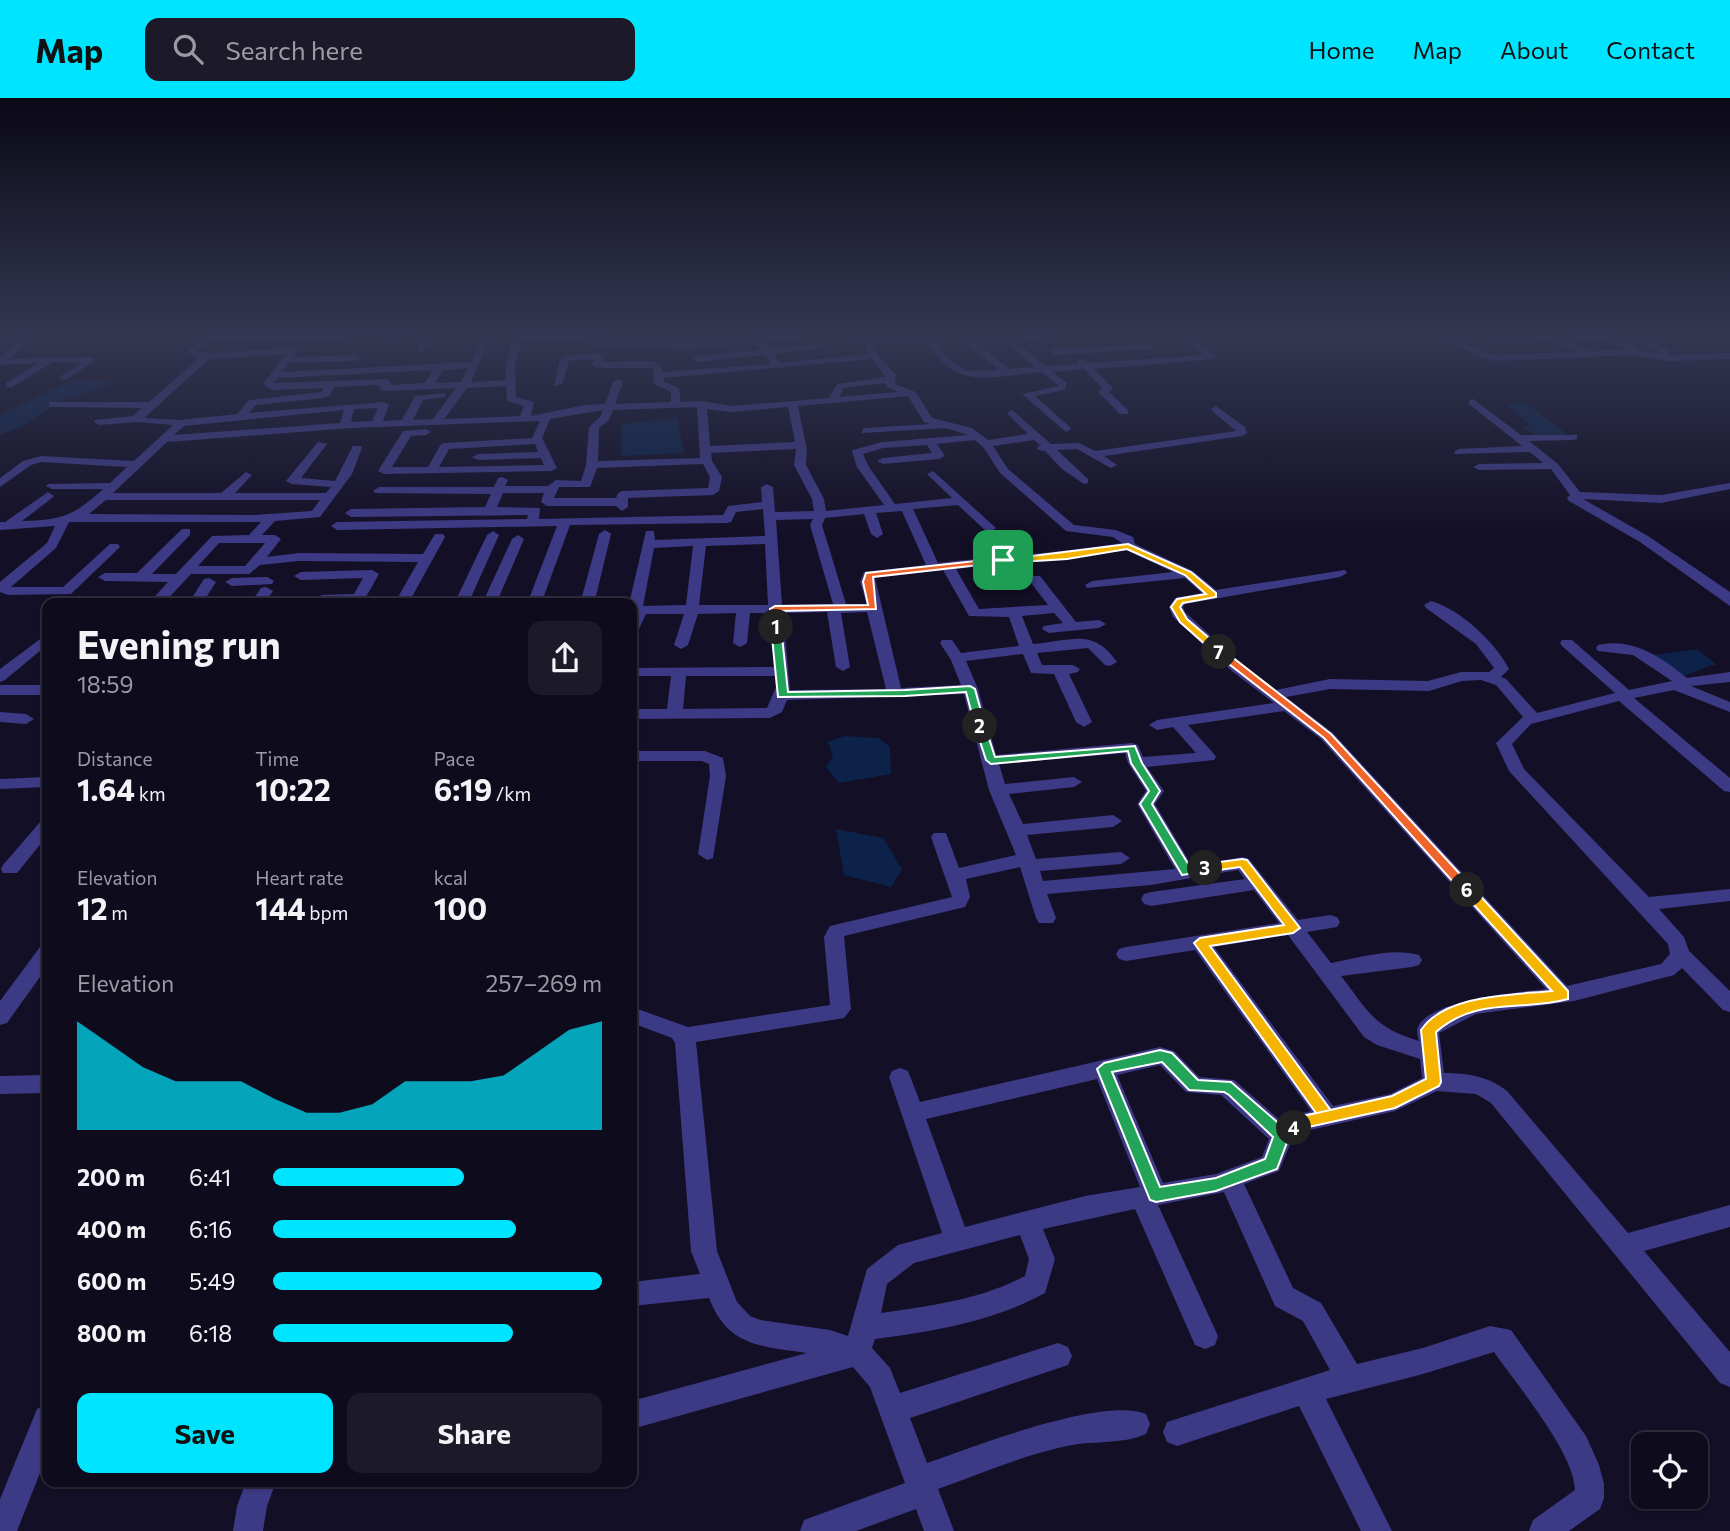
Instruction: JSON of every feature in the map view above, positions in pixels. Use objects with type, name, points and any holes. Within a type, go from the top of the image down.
[{"type":"street","points":[[141,400],[155,401]]},
{"type":"street","points":[[242,415],[253,402],[276,400]]},
{"type":"street","points":[[376,404],[378,400]]},
{"type":"street","points":[[407,423],[418,400]]},
{"type":"street","points":[[436,422],[452,400]]},
{"type":"street","points":[[513,400],[530,404],[524,420]]},
{"type":"street","points":[[611,400],[603,421],[594,427],[592,465],[586,485],[556,483],[547,502],[622,502]]},
{"type":"street","points":[[676,400],[676,404]]},
{"type":"street","points":[[165,439],[345,425],[524,420],[585,408],[702,404],[731,409],[826,400]]},
{"type":"street","points":[[915,400],[928,420],[968,430],[986,445],[1004,471],[1070,528],[1116,534],[1129,540],[1128,546]]},
{"type":"street","points":[[1034,400],[1066,429]]},
{"type":"street","points":[[1112,400],[1124,412]]},
{"type":"street","points":[[53,404],[155,401]]},
{"type":"street","points":[[138,419],[155,401]]},
{"type":"street","points":[[1473,402],[1554,466],[1576,495]]},
{"type":"street","points":[[623,522],[622,495],[713,491],[716,477],[705,455],[702,404]]},
{"type":"street","points":[[792,404],[801,445],[800,465],[818,499],[821,515],[816,525],[837,609],[843,667]]},
{"type":"street","points":[[99,422],[138,419],[179,423],[242,415],[384,405],[376,424]]},
{"type":"street","points":[[345,425],[350,406]]},
{"type":"street","points":[[1095,454],[1242,433],[1241,429],[1216,409]]},
{"type":"street","points":[[258,432],[266,413]]},
{"type":"street","points":[[1012,413],[1066,467],[1084,481]]},
{"type":"street","points":[[510,420],[497,430],[407,433],[384,471],[551,468],[538,441],[537,432],[545,421],[544,417]]},
{"type":"street","points":[[0,587],[9,583],[52,545],[69,520],[103,496],[179,423]]},
{"type":"street","points":[[866,431],[949,426]]},
{"type":"street","points":[[986,445],[1037,436]]},
{"type":"street","points":[[1521,438],[1573,437]]},
{"type":"street","points":[[431,471],[445,446],[538,441]]},
{"type":"street","points":[[891,508],[863,467],[857,452],[882,445],[930,441],[986,445],[1079,446],[1111,465]]},
{"type":"street","points":[[883,461],[939,456],[930,441]]},
{"type":"street","points":[[292,481],[322,444]]},
{"type":"street","points":[[592,465],[801,445]]},
{"type":"street","points":[[4,526],[69,520],[271,518],[316,514],[345,478],[357,448]]},
{"type":"street","points":[[1459,452],[1535,449]]},
{"type":"street","points":[[34,461],[43,450]]},
{"type":"street","points":[[477,457],[545,455]]},
{"type":"street","points":[[0,484],[24,465],[34,461],[49,459],[135,464]]},
{"type":"street","points":[[1479,467],[1554,466]]},
{"type":"street","points":[[490,511],[506,469]]},
{"type":"street","points":[[933,474],[990,528]]},
{"type":"street","points":[[224,497],[246,475]]},
{"type":"street","points":[[278,481],[320,481],[338,485]]},
{"type":"street","points":[[1576,495],[1661,499],[1730,485]]},
{"type":"street","points":[[4,526],[50,491],[112,486]]},
{"type":"street","points":[[637,714],[769,713],[776,709],[784,687],[775,609],[767,487]]},
{"type":"street","points":[[379,491],[551,489]]},
{"type":"street","points":[[1576,495],[1574,500],[1644,539],[1728,598]]},
{"type":"street","points":[[103,496],[328,498]]},
{"type":"street","points":[[337,526],[653,522],[727,519],[732,509],[821,515],[961,501]]},
{"type":"street","points":[[906,507],[941,568],[974,613],[1014,613],[1058,608]]},
{"type":"street","points":[[351,513],[536,511],[531,523]]},
{"type":"street","points":[[869,511],[877,534]]},
{"type":"street","points":[[252,539],[271,518]]},
{"type":"street","points":[[536,598],[565,522]]},
{"type":"street","points":[[637,605],[653,522]]},
{"type":"street","points":[[140,578],[186,532]]},
{"type":"street","points":[[589,598],[605,534]]},
{"type":"street","points":[[464,598],[493,535]]},
{"type":"street","points":[[404,598],[439,537]]},
{"type":"street","points":[[161,598],[216,539],[275,539],[252,566]]},
{"type":"street","points":[[492,598],[517,540]]},
{"type":"street","points":[[649,544],[772,540]]},
{"type":"street","points":[[681,645],[692,609],[700,542]]},
{"type":"street","points":[[895,693],[867,582],[869,575],[1035,556],[1067,556],[1128,546],[1188,574],[1213,595]]},
{"type":"street","points":[[0,587],[8,591],[66,591],[114,547]]},
{"type":"street","points":[[105,577],[140,578],[252,566],[299,557],[427,558]]},
{"type":"street","points":[[156,562],[209,582],[269,580]]},
{"type":"street","points":[[252,566],[269,580]]},
{"type":"street","points":[[1340,573],[1180,601],[1176,607],[1178,614],[1238,669],[1327,736],[1563,995]]},
{"type":"street","points":[[301,576],[372,574],[358,598]]},
{"type":"street","points":[[1092,585],[1188,574]]},
{"type":"street","points":[[1035,579],[1073,626]]},
{"type":"street","points":[[260,598],[269,580]]},
{"type":"street","points":[[199,598],[209,582]]},
{"type":"street","points":[[1431,605],[1480,641],[1494,657],[1502,669],[1492,677]]},
{"type":"street","points":[[637,610],[873,607]]},
{"type":"street","points":[[740,643],[743,609]]},
{"type":"street","points":[[1014,613],[1036,670],[1067,669],[1084,722]]},
{"type":"street","points":[[1049,629],[1099,624]]},
{"type":"street","points":[[0,677],[42,642]]},
{"type":"street","points":[[947,642],[970,689],[998,790],[1017,830],[1046,918]]},
{"type":"street","points":[[958,660],[962,657],[1091,643],[1101,650],[1110,662]]},
{"type":"street","points":[[1567,643],[1627,696],[1623,697]]},
{"type":"street","points":[[1602,648],[1627,647],[1640,650],[1680,684],[1730,707]]},
{"type":"street","points":[[637,672],[782,671]]},
{"type":"street","points":[[674,715],[679,672]]},
{"type":"street","points":[[1275,695],[1330,684],[1429,686],[1472,675],[1492,677],[1510,690],[1534,718]]},
{"type":"street","points":[[1730,677],[1680,684],[1579,705],[1534,718],[1525,721],[1504,743],[1517,771],[1569,822],[1644,904],[1677,942],[1680,954],[1720,982],[1730,1004]]},
{"type":"street","points":[[782,695],[970,689]]},
{"type":"street","points":[[0,690],[42,690]]},
{"type":"street","points":[[1623,697],[1730,787]]},
{"type":"street","points":[[1157,725],[1289,706]]},
{"type":"street","points":[[0,717],[26,719]]},
{"type":"street","points":[[1136,763],[1208,757],[1177,722]]},
{"type":"street","points":[[991,760],[1132,748],[1136,763],[1155,791],[1146,804],[1186,872]]},
{"type":"street","points":[[637,756],[705,756],[718,762],[719,776],[707,854]]},
{"type":"street","points":[[0,798],[6,784],[42,782]]},
{"type":"street","points":[[998,790],[1074,782]]},
{"type":"street","points":[[1017,830],[1113,821]]},
{"type":"street","points":[[10,869],[42,831]]},
{"type":"street","points":[[682,1036],[837,1012],[840,1009],[835,934],[842,929],[958,902],[961,897],[957,876],[950,870],[940,837]]},
{"type":"street","points":[[957,876],[998,864],[1121,858]]},
{"type":"street","points":[[1037,888],[1141,880],[1242,863],[1372,1031],[1385,1039],[1431,1054]]},
{"type":"street","points":[[1151,899],[1259,883]]},
{"type":"street","points":[[1644,904],[1730,895]]},
{"type":"street","points":[[1126,954],[1330,922]]},
{"type":"street","points":[[1200,943],[1328,1116]]},
{"type":"street","points":[[1434,1082],[1428,1030],[1447,1014],[1480,1004],[1563,995],[1667,970],[1674,965],[1680,954]]},
{"type":"street","points":[[0,1017],[42,959]]},
{"type":"street","points":[[1324,971],[1379,962],[1412,960]]},
{"type":"street","points":[[637,1017],[680,1032],[686,1043],[704,1251],[715,1285],[727,1310],[741,1325],[759,1333],[830,1343],[861,1340]]},
{"type":"street","points":[[912,1113],[1160,1056],[1167,1057],[1194,1086],[1226,1086],[1235,1091],[1282,1136]]},
{"type":"street","points":[[1104,1069],[1149,1196],[1205,1336]]},
{"type":"street","points":[[900,1077],[956,1238]]},
{"type":"street","points":[[939,1531],[880,1378],[861,1340],[876,1277],[906,1253],[956,1238],[1028,1223],[1085,1207],[1216,1184],[1271,1164],[1282,1136],[1304,1122],[1395,1102],[1434,1082],[1458,1082],[1489,1087],[1730,1373]]},
{"type":"street","points":[[0,1085],[42,1084]]},
{"type":"street","points":[[1230,1179],[1283,1297],[1312,1312],[1350,1379]]},
{"type":"street","points":[[1622,1245],[1730,1216]]},
{"type":"street","points":[[637,1413],[861,1340],[1017,1296],[1036,1284],[1042,1259],[1028,1223]]},
{"type":"street","points":[[637,1293],[715,1285]]},
{"type":"street","points":[[1177,1432],[1306,1390],[1423,1361],[1490,1339],[1501,1339],[1576,1446],[1586,1465],[1591,1484],[1589,1498],[1544,1531]]},
{"type":"street","points":[[892,1410],[1058,1356]]},
{"type":"street","points":[[1306,1390],[1377,1531]]},
{"type":"street","points":[[815,1531],[1020,1445],[1072,1431],[1136,1424]]},
{"type":"street","points":[[2,1531],[42,1431]]},
{"type":"street","points":[[248,1531],[259,1487]]},
{"type":"water","points":[[32,400],[64,400],[22,426],[0,435],[0,415]]},
{"type":"water","points":[[1526,403],[1568,435],[1539,437],[1522,427],[1530,425],[1506,404]]},
{"type":"water","points":[[677,418],[684,453],[621,456],[622,424]]},
{"type":"water","points":[[1697,649],[1717,665],[1682,676],[1654,655]]},
{"type":"water","points":[[844,736],[879,738],[890,747],[891,774],[839,783],[826,767],[833,756],[828,742]]},
{"type":"water","points":[[836,829],[883,838],[902,869],[891,887],[844,875]]},
{"type":"route","points":[[1003,560],[869,575],[867,582],[873,607],[775,609],[784,687],[782,695],[970,689],[991,760],[1132,748],[1136,763],[1155,791],[1146,804],[1186,872],[1237,862],[1247,866],[1293,928],[1200,943],[1328,1116],[1304,1122],[1282,1136],[1271,1164],[1216,1184],[1156,1195],[1104,1069],[1160,1056],[1167,1057],[1194,1086],[1218,1085],[1235,1091],[1282,1136],[1304,1122],[1395,1102],[1434,1082],[1428,1030],[1447,1014],[1480,1004],[1563,995],[1327,736],[1238,669],[1183,620],[1176,607],[1180,601],[1213,595],[1188,574],[1128,546],[1067,556],[1003,560]]}]
